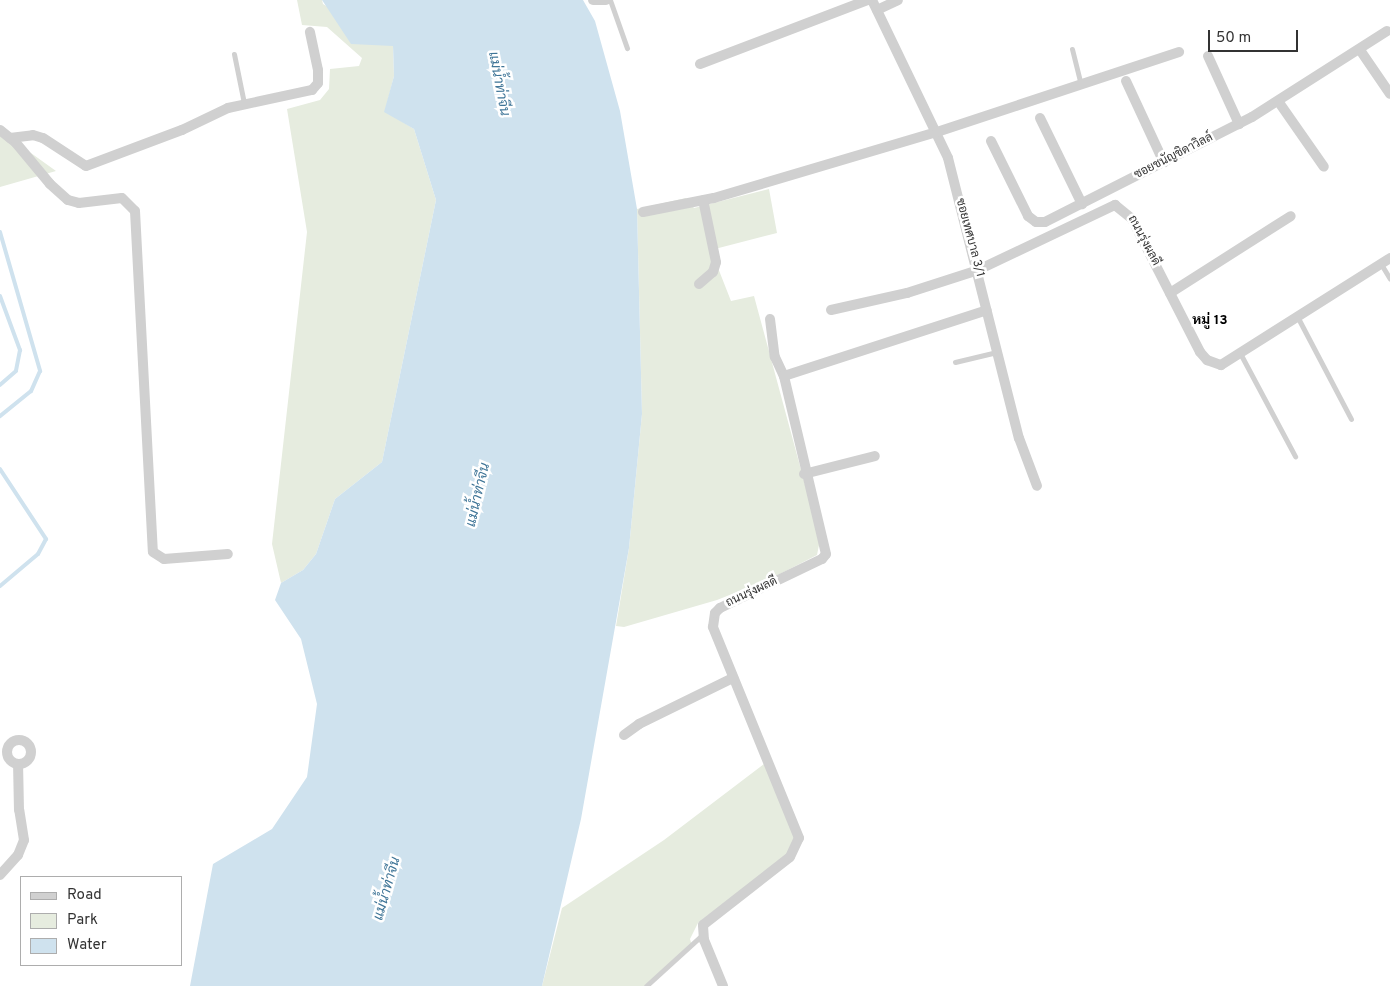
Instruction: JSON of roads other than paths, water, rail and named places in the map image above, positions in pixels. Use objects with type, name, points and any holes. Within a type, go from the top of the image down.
[{"type":"street","points":[[593,0],[606,0]]},
{"type":"street","points":[[700,64],[868,0]]},
{"type":"street","points":[[875,5],[898,0]]},
{"type":"street","name":"ซอยเทศบาล 3/1","points":[[875,5],[948,158],[978,270],[1019,438],[1037,486]]},
{"type":"street","points":[[10,138],[33,135],[43,138],[86,166],[244,103],[316,88],[318,70],[310,32]]},
{"type":"street","name":"ซอยชนัญชิดาวิลล์","points":[[991,141],[1032,220],[1045,222],[1239,124],[1278,102],[1387,32]]},
{"type":"street","points":[[1360,50],[1390,94]]},
{"type":"street","points":[[643,212],[703,200],[937,132],[1179,52]]},
{"type":"street","points":[[1208,56],[1239,124]]},
{"type":"street","points":[[1126,81],[1164,163]]},
{"type":"street","points":[[1278,102],[1324,167]]},
{"type":"street","points":[[1040,118],[1082,204]]},
{"type":"street","points":[[0,130],[10,138],[68,200],[79,203],[122,198],[131,204],[135,211],[153,552],[164,559],[228,554]]},
{"type":"street","points":[[699,284],[713,272],[716,262],[703,200]]},
{"type":"street","name":"ถนนรุ่งผลดี","points":[[831,310],[907,293],[978,270],[1115,205],[1132,219],[1207,360],[1221,366],[1241,355],[1390,258]]},
{"type":"street","points":[[1170,292],[1291,216]]},
{"type":"street","points":[[784,376],[987,310]]},
{"type":"street","name":"ถนนรุ่งผลดี","points":[[702,934],[708,920],[790,857],[798,846],[798,833],[755,724],[733,678],[714,631],[717,610],[822,559],[826,554],[804,474],[784,376],[775,357],[770,319]]},
{"type":"street","points":[[804,474],[875,456]]},
{"type":"street","points":[[624,735],[647,720],[733,678]]},
{"type":"street","points":[[0,875],[18,855],[24,840],[19,810],[18,764]]},
{"type":"street","points":[[702,934],[723,986]]},
{"type":"lane","points":[[610,0],[627,48]]},
{"type":"lane","points":[[1072,49],[1081,84]]},
{"type":"lane","points":[[234,54],[244,103]]},
{"type":"lane","points":[[1381,264],[1390,279]]},
{"type":"lane","points":[[1298,318],[1351,419]]},
{"type":"lane","points":[[955,362],[997,352]]},
{"type":"lane","points":[[1241,355],[1295,456]]},
{"type":"lane","points":[[646,986],[702,934]]},
{"type":"water","name":"แม่น้ำท่าจีน","points":[[322,0],[583,0],[595,21],[620,111],[637,209],[642,414],[629,548],[581,819],[542,986],[190,986],[213,864],[272,829],[307,777],[317,704],[301,639],[275,600],[281,583],[303,570],[316,554],[335,499],[382,462],[436,200],[414,129],[384,112],[394,76],[393,46],[351,44]]},
{"type":"waterway","points":[[0,232],[40,371],[31,391],[0,416]]},
{"type":"waterway","points":[[0,296],[20,350],[16,371],[0,385]]},
{"type":"waterway","points":[[0,469],[46,539],[38,554],[0,586]]},
{"type":"district","name":"หมู่ 13","points":[[1210,321]]}]
